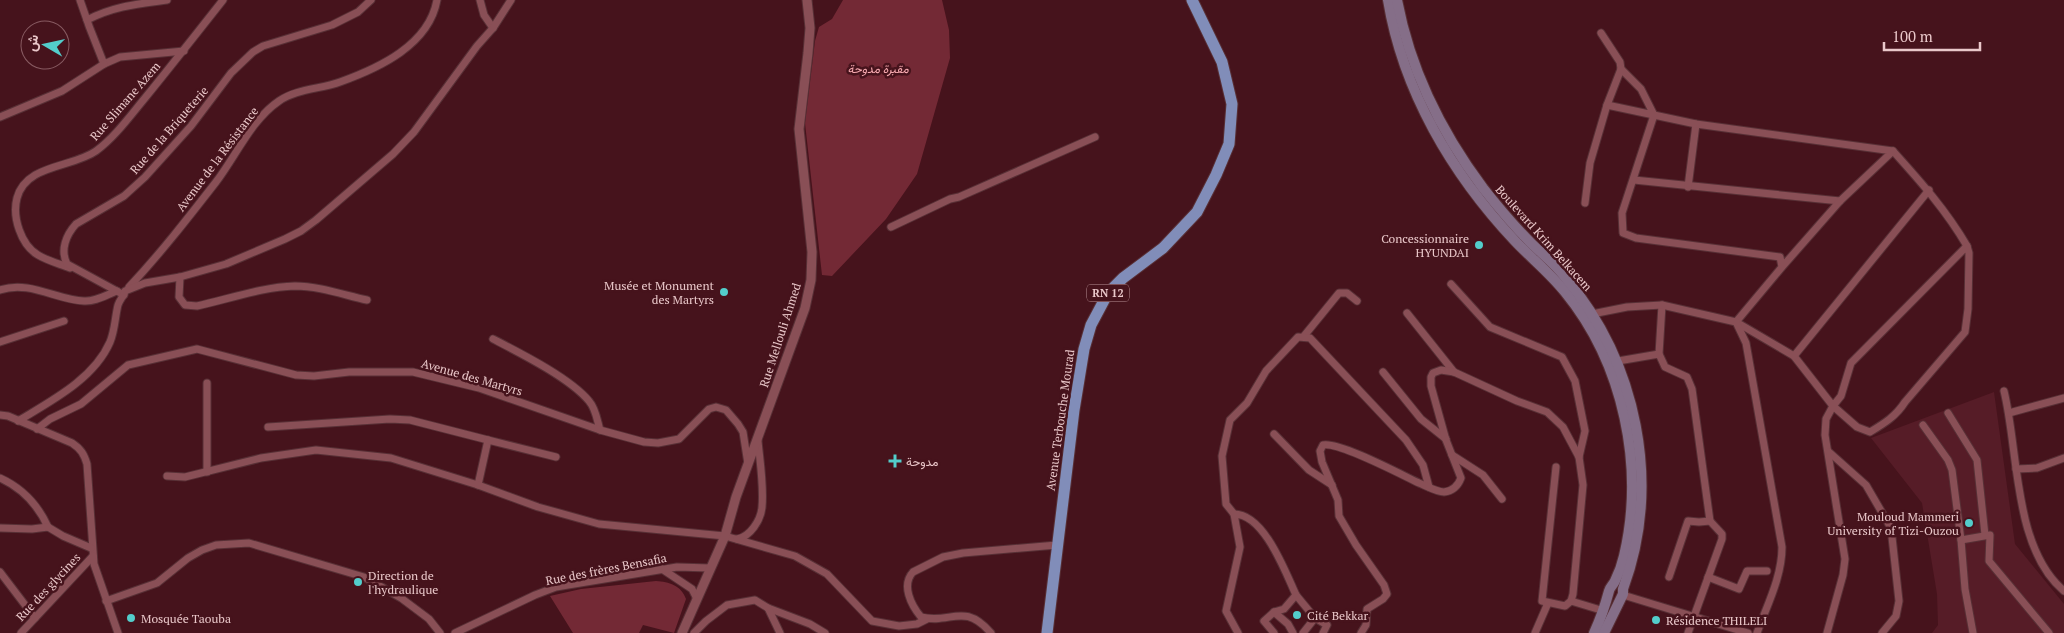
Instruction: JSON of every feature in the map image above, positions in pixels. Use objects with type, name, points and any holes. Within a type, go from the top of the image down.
[{"type":"main road","name":"Avenue Terbouche Mourad","points":[[1047,633],[1074,410],[1084,350],[1092,325],[1108,293],[1123,278],[1163,248],[1197,212],[1229,144],[1232,104],[1222,62],[1192,0]]},
{"type":"main road","points":[[1388,0],[1401,54],[1414,90],[1451,160],[1474,192],[1514,240],[1565,292],[1598,345],[1612,374],[1622,406],[1627,432],[1632,472],[1631,505],[1618,593],[1604,633]]},
{"type":"main road","name":"Boulevard Krim Belkacem","points":[[1397,0],[1413,62],[1433,107],[1455,147],[1502,211],[1564,275],[1605,333],[1618,361],[1632,408],[1642,471],[1641,506],[1631,568],[1618,593]]},
{"type":"main road","points":[[1594,633],[1604,611],[1618,593]]},
{"type":"street","points":[[80,0],[104,64]]},
{"type":"street","points":[[87,20],[120,7],[167,0]]},
{"type":"street","name":"Rue Slimane Azem","points":[[78,272],[38,255],[30,248],[18,226],[16,210],[19,192],[39,172],[79,160],[103,145],[126,121],[184,51],[223,0]]},
{"type":"street","name":"Rue de la Briqueterie","points":[[125,293],[116,291],[78,272],[67,264],[63,252],[70,231],[76,224],[124,196],[145,177],[244,60],[263,46],[332,25],[358,12],[371,0]]},
{"type":"street","name":"Avenue de la Résistance","points":[[125,293],[189,217],[228,165],[247,135],[277,102],[296,94],[340,82],[388,60],[405,49],[423,32],[438,0]]},
{"type":"street","points":[[480,0],[484,14],[493,28]]},
{"type":"street","points":[[18,421],[55,399],[93,366],[110,343],[118,306],[121,297],[125,293],[145,283],[180,277],[212,268],[260,250],[301,231],[316,220],[393,154],[414,132],[477,46],[493,28],[511,0]]},
{"type":"street","name":"Rue Mellouli Ahmed","points":[[682,633],[725,536],[757,439],[804,308],[811,280],[812,252],[798,129],[810,28],[807,0]]},
{"type":"street","points":[[1585,203],[1590,163],[1607,105],[1621,69],[1620,62],[1601,33]]},
{"type":"street","points":[[0,118],[62,91],[104,64],[120,57],[184,51]]},
{"type":"street","points":[[1621,69],[1642,89],[1654,115],[1622,213],[1623,233],[1636,238],[1780,257],[1782,267]]},
{"type":"street","points":[[1592,314],[1627,307],[1662,305],[1736,322],[1794,356],[1832,406],[1857,427],[1870,432],[1888,422],[1899,412],[1905,402],[1965,332],[1968,309],[1967,246],[1956,227],[1929,190],[1893,150],[1696,124],[1607,105]]},
{"type":"street","points":[[1688,187],[1696,124]]},
{"type":"street","points":[[891,227],[950,199],[959,197],[1094,137]]},
{"type":"street","points":[[1736,322],[1840,201],[1893,150]]},
{"type":"street","points":[[1634,180],[1840,201]]},
{"type":"street","points":[[1794,356],[1929,190]]},
{"type":"street","points":[[1827,633],[1843,575],[1845,559],[1825,435],[1826,419],[1832,406],[1841,396],[1851,363],[1967,246]]},
{"type":"street","points":[[180,277],[179,297],[185,305],[190,306],[255,292],[295,286],[314,288],[366,300]]},
{"type":"street","points":[[1451,284],[1490,327],[1562,357],[1575,381],[1586,431],[1579,458]]},
{"type":"street","points":[[0,290],[20,288],[43,290],[84,301],[98,299],[116,291]]},
{"type":"street","points":[[1304,336],[1339,293],[1347,293],[1357,301]]},
{"type":"street","points":[[1662,305],[1660,354],[1666,367],[1687,377],[1692,389],[1710,521],[1722,534],[1722,539],[1688,633]]},
{"type":"street","points":[[1407,313],[1454,372]]},
{"type":"street","points":[[0,342],[64,321]]},
{"type":"street","points":[[1736,322],[1746,343],[1782,547],[1782,561],[1779,574],[1757,633]]},
{"type":"street","points":[[1238,633],[1226,611],[1240,547],[1234,514],[1226,504],[1222,456],[1230,420],[1246,403],[1266,370],[1298,337],[1310,338],[1406,440],[1423,466],[1429,487]]},
{"type":"street","points":[[493,339],[524,355],[572,386],[589,401],[597,416],[600,430]]},
{"type":"street","name":"Avenue des Martyrs","points":[[37,429],[50,419],[81,404],[128,364],[197,349],[296,375],[413,372],[479,388],[600,430],[644,442],[679,439],[709,409],[716,407],[726,410],[738,424],[744,440],[748,465]]},
{"type":"street","points":[[1618,361],[1660,354]]},
{"type":"street","points":[[1360,633],[1366,625],[1367,609],[1383,599],[1386,594],[1384,585],[1356,545],[1339,516],[1338,500],[1322,462],[1320,451],[1323,445],[1329,443],[1443,492],[1454,489],[1459,485],[1461,478],[1446,440],[1430,382],[1433,373],[1437,371],[1454,372],[1516,401],[1547,412],[1562,427],[1579,458],[1583,485],[1571,601],[1565,606],[1542,602],[1556,467]]},
{"type":"street","points":[[1383,372],[1421,419],[1446,440]]},
{"type":"street","points":[[207,472],[208,383]]},
{"type":"street","points":[[2004,392],[2010,414],[2016,469],[2026,522],[2036,556],[2064,592]]},
{"type":"street","points":[[2010,414],[2064,398]]},
{"type":"street","points":[[1948,412],[1977,460],[1985,535]]},
{"type":"street","points":[[0,415],[72,443],[80,448],[84,454],[87,464],[92,552],[106,601],[118,633]]},
{"type":"street","points":[[268,427],[390,419],[410,420],[556,457]]},
{"type":"street","points":[[1923,424],[1948,460],[1952,470],[1965,589],[1973,633]]},
{"type":"street","points":[[1274,434],[1309,470],[1332,485]]},
{"type":"street","points":[[737,539],[741,539],[749,532],[758,519],[762,508],[757,439]]},
{"type":"street","points":[[478,485],[488,440]]},
{"type":"street","points":[[167,476],[185,478],[261,458],[316,450],[391,458],[478,485],[538,507],[599,524],[725,536],[795,556],[827,574],[872,622],[899,626],[917,624],[927,619],[957,615],[969,616],[986,627],[991,633]]},
{"type":"street","points":[[1829,452],[1866,485],[1891,528],[1899,601],[1896,616],[1882,633]]},
{"type":"street","points":[[1452,455],[1483,475],[1502,499]]},
{"type":"street","points":[[2016,469],[2036,468],[2064,458]]},
{"type":"street","points":[[0,478],[26,495],[41,511],[48,527],[92,552]]},
{"type":"street","points":[[1234,514],[1243,514],[1271,542],[1296,595],[1315,618],[1327,625],[1323,633]]},
{"type":"street","points":[[1669,577],[1688,521],[1710,521]]},
{"type":"street","points":[[0,528],[32,529],[48,527]]},
{"type":"street","points":[[1961,540],[1990,535],[1989,561],[2048,633]]},
{"type":"street","points":[[106,601],[157,583],[188,558],[202,550],[216,545],[249,543],[364,577],[400,598],[429,619],[440,633]]},
{"type":"street","points":[[927,619],[920,617],[908,592],[907,581],[913,572],[943,557],[963,553],[1057,545]]},
{"type":"street","name":"Rue des glycines","points":[[21,633],[33,616],[92,552]]},
{"type":"street","name":"Rue des frères Bensafia","points":[[455,633],[556,587],[676,567],[710,568]]},
{"type":"street","points":[[662,569],[692,589],[697,599]]},
{"type":"street","points":[[1708,577],[1739,589],[1747,571],[1767,571]]},
{"type":"street","points":[[0,572],[33,616]]},
{"type":"street","points":[[1618,593],[1693,618],[1748,633]]},
{"type":"street","points":[[1274,633],[1264,622],[1274,612],[1284,609],[1296,595]]},
{"type":"street","points":[[694,633],[727,605],[755,600],[768,608],[810,624],[825,633]]},
{"type":"street","points":[[1571,601],[1604,611]]},
{"type":"street","points":[[1535,633],[1548,604]]},
{"type":"street","points":[[768,608],[780,633]]},
{"type":"street","points":[[1274,612],[1288,624],[1293,633]]},
{"type":"street","points":[[1303,633],[1315,618]]},
{"type":"shaded area","name":"Mouloud Mammeri University of Tizi-Ouzou","points":[[1994,392],[2015,544],[2064,604],[2064,633],[1932,633],[1938,625],[1937,594],[1922,503],[1871,438]]},
{"type":"green space","name":"مقبرة مدوحة","points":[[843,0],[942,0],[949,30],[950,58],[917,174],[886,219],[832,276],[822,275],[805,123],[815,41],[819,27],[832,19]]},
{"type":"green space","points":[[656,581],[678,587],[686,599],[674,633],[643,625],[639,633],[573,633],[550,596],[581,589]]},
{"type":"place","name":"Concessionnaire HYUNDAI","points":[[1479,245]]},
{"type":"place","name":"Musée et Monument des Martyrs","points":[[724,292]]},
{"type":"place","name":"مدوحة","points":[[895,461]]},
{"type":"place","name":"Mouloud Mammeri University of Tizi-Ouzou","points":[[1969,523]]},
{"type":"place","name":"Direction de l'hydraulique","points":[[358,582]]},
{"type":"place","name":"Cité Bekkar","points":[[1297,615]]},
{"type":"place","name":"Mosquée Taouba","points":[[131,618]]},
{"type":"place","name":"Résidence THILELI","points":[[1656,620]]}]
